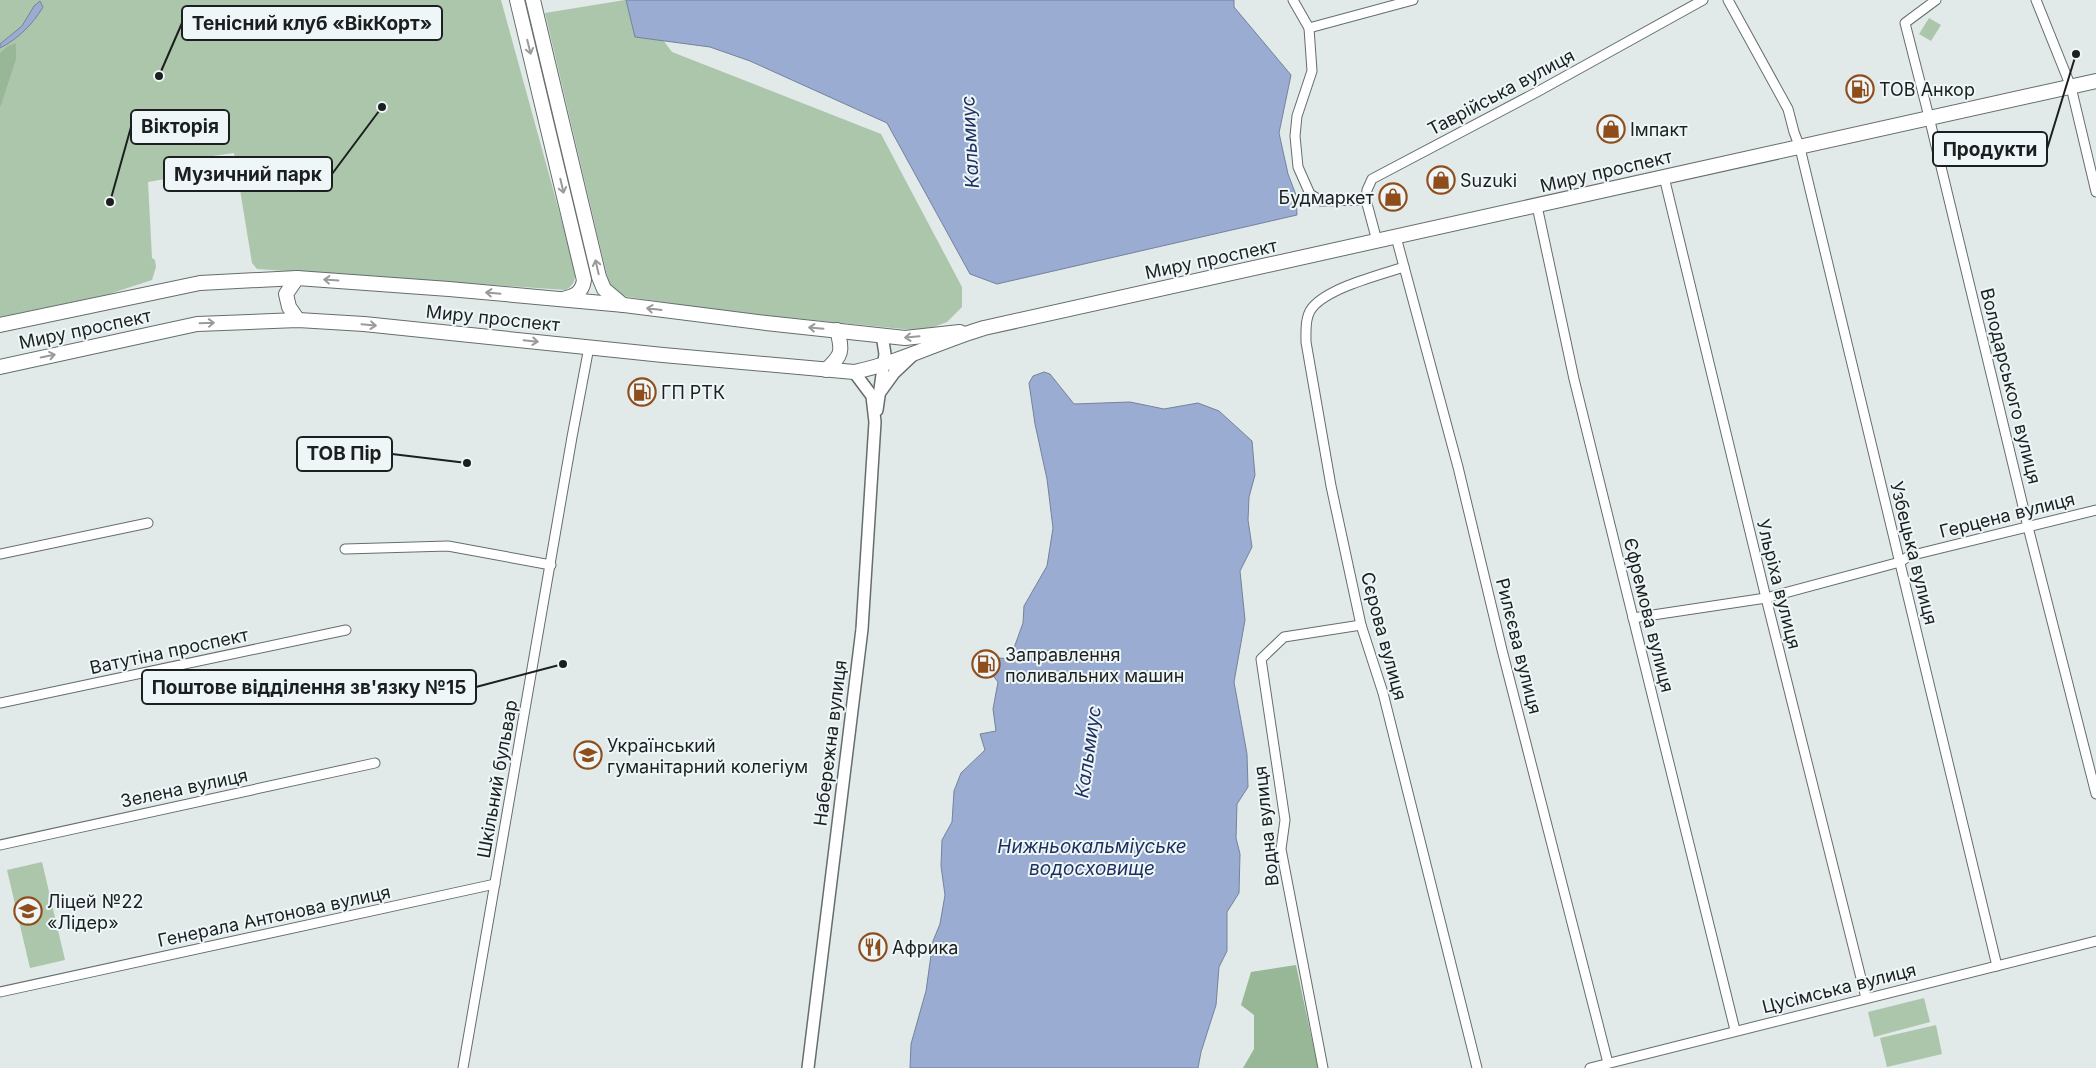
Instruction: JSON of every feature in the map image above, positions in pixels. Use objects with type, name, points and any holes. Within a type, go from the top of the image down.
[{"type":"main road","points":[[517,0],[584,280],[583,287],[576,296],[563,300]]},
{"type":"main road","points":[[533,0],[599,277],[604,289],[624,305]]},
{"type":"main road","name":"Миру проспект","points":[[0,325],[200,283],[297,278],[449,289],[624,305],[766,324],[905,338],[981,329],[2096,81]]},
{"type":"main road","points":[[297,278],[286,294],[289,307],[298,320]]},
{"type":"main road","name":"Миру проспект","points":[[0,366],[197,324],[298,320],[364,324],[854,372],[912,356],[981,329]]},
{"type":"main road","points":[[826,370],[838,359],[841,352],[837,330]]},
{"type":"street","points":[[1293,0],[1309,28],[1312,71],[1297,116],[1295,136],[1298,167],[1310,194],[1321,201],[1366,200],[1377,241]]},
{"type":"street","points":[[1309,28],[1413,0]]},
{"type":"street","name":"Таврійська вулиця","points":[[1366,200],[1366,190],[1372,179],[1537,92],[1703,0]]},
{"type":"street","name":"Узбецька вулиця","points":[[1728,0],[1788,109],[1800,148],[1996,966]]},
{"type":"street","name":"Володарського вулиця","points":[[1936,0],[1905,23],[2028,527],[2096,794]]},
{"type":"street","points":[[2036,0],[2071,87],[2096,192]]},
{"type":"street","name":"Ульріха вулиця","points":[[1664,177],[1766,598],[1866,998]]},
{"type":"street","name":"Єфремова вулиця","points":[[1537,206],[1574,379],[1735,1030]]},
{"type":"street","name":"Рилєєва вулиця","points":[[1396,237],[1461,476],[1502,650],[1608,1064]]},
{"type":"street","name":"Сєрова вулиця","points":[[1404,267],[1334,293],[1311,309],[1306,325],[1306,342],[1331,486],[1361,625],[1383,693],[1477,1068]]},
{"type":"street","points":[[875,422],[884,365],[885,348],[882,335]]},
{"type":"street","name":"Шкільний бульвар","points":[[463,1068],[589,347]]},
{"type":"street","points":[[880,392],[894,373],[912,356]]},
{"type":"street","points":[[854,372],[872,396],[875,422]]},
{"type":"street","name":"Набережна вулиця","points":[[808,1068],[862,629],[875,422]]},
{"type":"street","name":"Герцена вулиця","points":[[1634,618],[1766,598],[1900,562],[1909,556],[2096,510]]},
{"type":"street","points":[[0,554],[148,523]]},
{"type":"street","points":[[344,549],[448,546],[551,565]]},
{"type":"street","name":"Водна вулиця","points":[[1323,1068],[1281,849],[1286,820],[1261,659],[1284,637],[1361,625]]},
{"type":"street","name":"Ватутіна проспект","points":[[0,704],[346,630]]},
{"type":"street","name":"Зелена вулиця","points":[[0,845],[375,763]]},
{"type":"street","name":"Генерала Антонова вулиця","points":[[0,992],[496,884]]},
{"type":"street","name":"Цусімська вулиця","points":[[1590,1068],[1735,1030],[2096,941]]},
{"type":"green space","points":[[0,0],[501,0],[575,269],[574,281],[566,290],[257,269],[252,263],[234,153],[169,162],[171,178],[148,182],[152,258],[155,260],[156,267],[152,280],[106,295],[0,317]]},
{"type":"green space","points":[[633,0],[672,52],[881,134],[962,287],[962,307],[947,322],[923,331],[723,311],[616,295],[610,288],[545,13]]},
{"type":"green space","points":[[1929,18],[1941,25],[1931,41],[1919,34]]},
{"type":"green space","points":[[16,43],[16,59],[0,108],[0,53],[8,46]]},
{"type":"green space","points":[[42,862],[65,960],[30,968],[7,870]]},
{"type":"green space","points":[[1296,965],[1318,1068],[1243,1068],[1254,1049],[1254,1015],[1241,1005],[1251,972]]},
{"type":"green space","points":[[1924,998],[1930,1022],[1874,1037],[1868,1012]]},
{"type":"green space","points":[[1936,1025],[1942,1054],[1887,1067],[1880,1038]]},
{"type":"water","name":"Кальмиус","points":[[626,0],[1234,0],[1234,7],[1291,75],[1279,133],[1288,174],[1296,195],[1297,215],[997,284],[970,274],[887,123],[750,61],[710,47],[635,37]]},
{"type":"water","points":[[40,1],[43,7],[30,25],[19,36],[0,48],[0,44],[22,26],[34,6]]},
{"type":"water","name":"Нижньокальміуське водосховище","points":[[1044,372],[1050,374],[1074,404],[1130,402],[1164,409],[1198,403],[1219,411],[1252,441],[1255,475],[1249,497],[1248,520],[1252,547],[1240,571],[1245,620],[1234,682],[1247,754],[1248,787],[1237,804],[1236,838],[1240,854],[1239,893],[1227,912],[1227,951],[1219,967],[1216,1005],[1201,1052],[1198,1068],[910,1068],[911,1044],[926,991],[933,941],[940,924],[945,895],[941,866],[942,840],[952,822],[954,791],[961,773],[985,750],[980,734],[996,731],[993,709],[998,682],[991,673],[999,658],[1010,659],[1023,623],[1024,606],[1047,566],[1053,528],[1047,479],[1035,424],[1029,383],[1033,376]]},
{"type":"place","name":"Продукти","points":[[2076,54]]},
{"type":"place","name":"Тенісний клуб «ВікКорт»","points":[[159,76]]},
{"type":"place","name":"ТОВ Анкор","points":[[1860,89]]},
{"type":"place","name":"Музичний парк","points":[[382,107]]},
{"type":"place","name":"Iмпакт","points":[[1611,129]]},
{"type":"place","name":"Suzuki","points":[[1441,180]]},
{"type":"place","name":"Будмаркет","points":[[1393,197]]},
{"type":"place","name":"Вікторія","points":[[110,202]]},
{"type":"place","name":"ГП РТК","points":[[642,392]]},
{"type":"place","name":"ТОВ Пір","points":[[467,463]]},
{"type":"place","name":"Поштове відділення зв'язку №15","points":[[563,664]]},
{"type":"place","name":"Заправлення поливальних машин","points":[[986,664]]},
{"type":"place","name":"Український гуманітарний колегіум","points":[[588,755]]},
{"type":"place","name":"Ліцей №22 «Лідер»","points":[[28,911]]},
{"type":"place","name":"Африка","points":[[873,947]]}]
